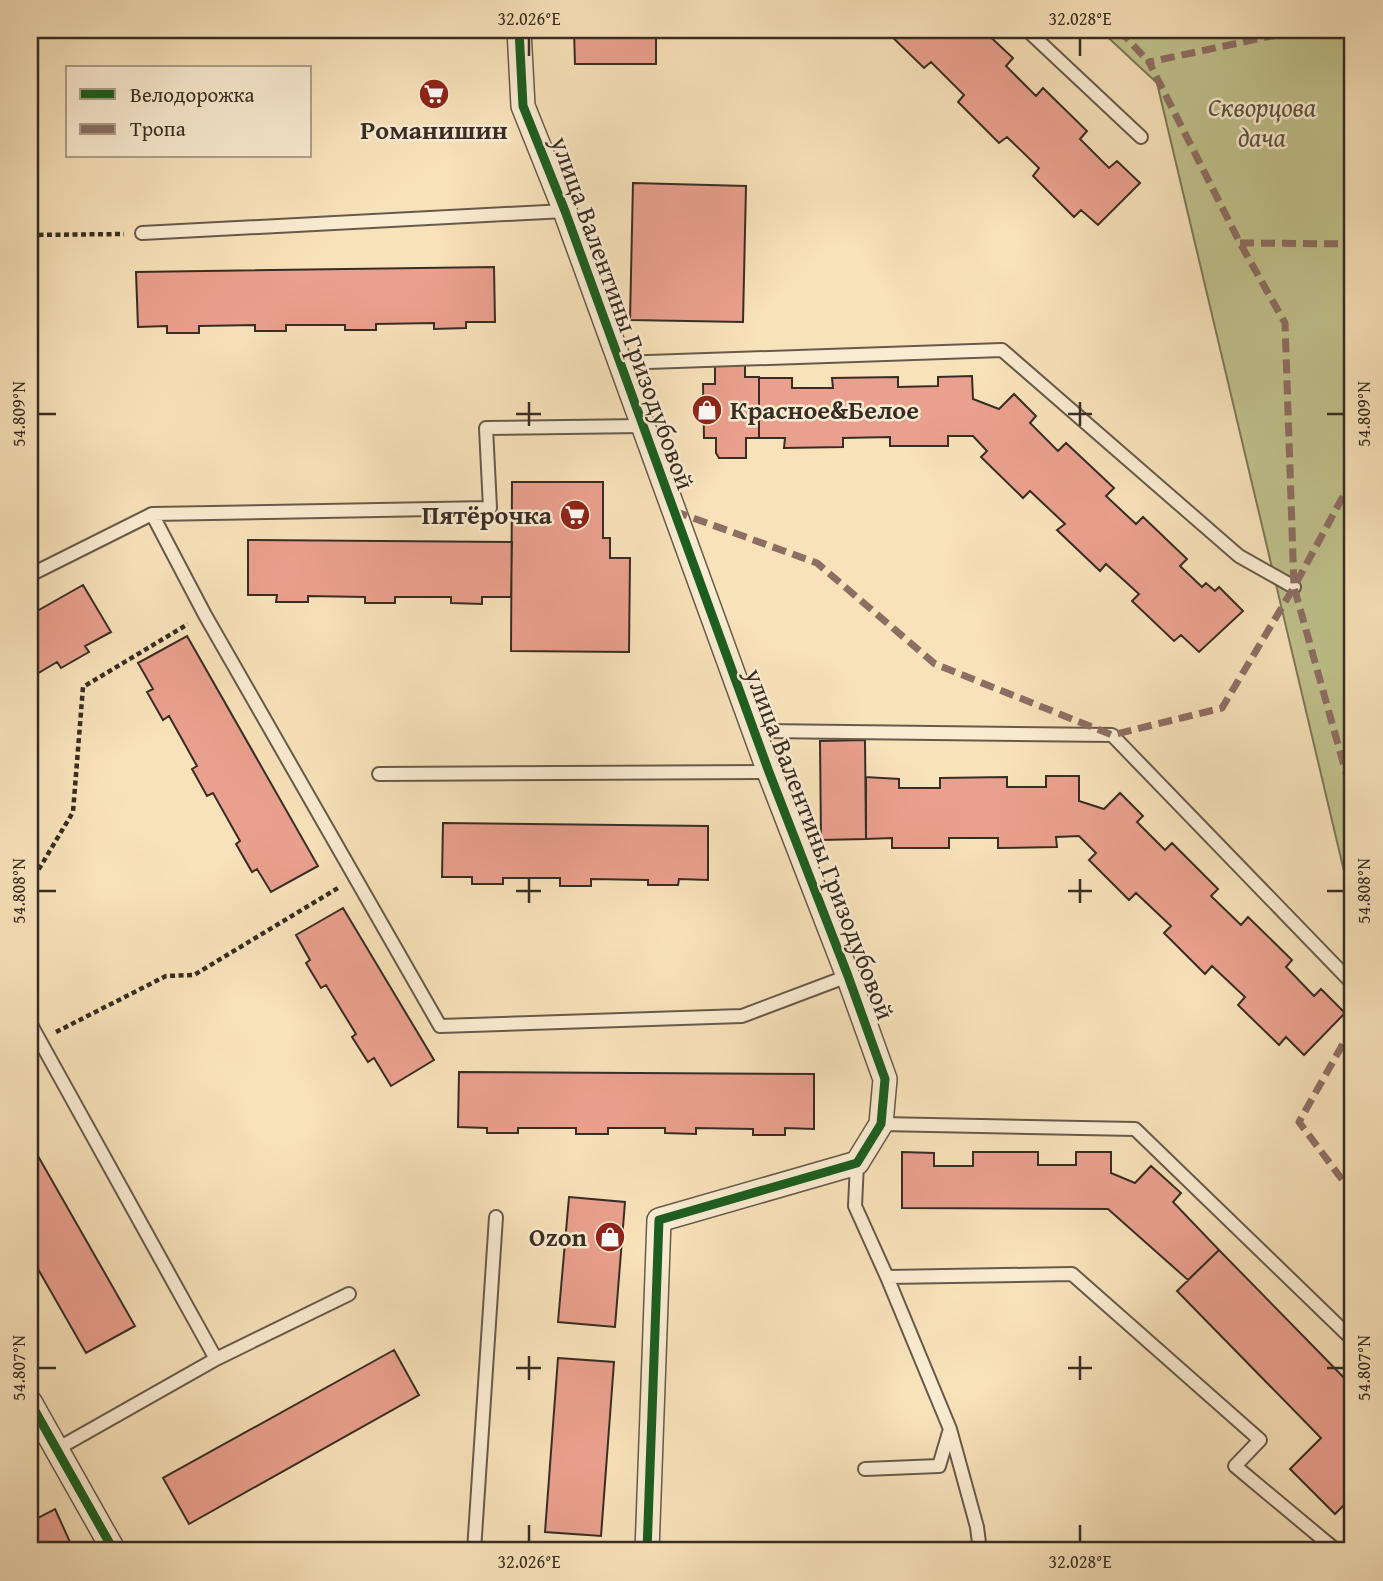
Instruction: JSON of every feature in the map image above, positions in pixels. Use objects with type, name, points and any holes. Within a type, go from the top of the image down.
[{"type":"street","name":"улица Валентины Гризодубовой","points":[[519,30],[523,106],[565,211],[769,772],[885,1079],[881,1124],[857,1163]]},
{"type":"street","points":[[647,1551],[659,1220],[857,1163]]},
{"type":"street","points":[[30,1402],[114,1551]]},
{"type":"lane","points":[[1027,30],[1141,138]]},
{"type":"lane","points":[[142,233],[565,211]]},
{"type":"lane","points":[[619,363],[1002,350],[1239,556],[1294,587]]},
{"type":"lane","points":[[30,575],[152,514],[490,508],[486,428],[643,426]]},
{"type":"lane","points":[[152,514],[205,615],[440,1026],[742,1016],[848,976]]},
{"type":"lane","points":[[754,731],[1112,735],[1353,984]]},
{"type":"lane","points":[[379,774],[769,772]]},
{"type":"lane","points":[[30,1024],[34,1043],[216,1359]]},
{"type":"lane","points":[[881,1124],[1135,1129],[1353,1340]]},
{"type":"lane","points":[[857,1163],[855,1206],[950,1429],[977,1527],[980,1551]]},
{"type":"lane","points":[[474,1551],[496,1217]]},
{"type":"lane","points":[[887,1277],[1072,1274],[1260,1440],[1236,1466],[1337,1551]]},
{"type":"lane","points":[[57,1449],[216,1359],[349,1294]]},
{"type":"lane","points":[[865,1469],[939,1466],[950,1429]]},
{"type":"path","points":[[30,235],[142,233]]},
{"type":"path","points":[[30,884],[72,812],[83,687],[205,615]]},
{"type":"path","points":[[34,1043],[166,976],[194,975],[356,877]]},
{"type":"green space","name":"Скворцова дача","points":[[1100,30],[1353,30],[1353,909],[1157,83]]},
{"type":"building","points":[[574,30],[656,30],[656,64],[575,64]]},
{"type":"building","points":[[885,30],[983,30],[1013,58],[1006,66],[1036,96],[1043,88],[1087,131],[1080,139],[1109,168],[1117,161],[1140,183],[1098,225],[1081,210],[1074,217],[1033,176],[1039,168],[1007,137],[999,143],[958,102],[964,95],[931,62],[924,68]]},
{"type":"building","points":[[633,183],[746,186],[743,322],[630,320]]},
{"type":"building","points":[[494,267],[495,322],[466,322],[466,328],[434,329],[434,323],[376,324],[376,330],[345,330],[345,325],[286,325],[286,331],[255,331],[255,325],[199,326],[199,333],[167,333],[167,326],[138,327],[136,272]]},
{"type":"building","points":[[745,362],[745,377],[759,377],[759,438],[746,438],[746,458],[719,458],[716,453],[716,438],[704,438],[703,384],[715,384],[715,367],[718,364]]},
{"type":"building","points":[[972,376],[973,399],[999,409],[1014,394],[1036,416],[1030,423],[1058,451],[1066,443],[1114,488],[1106,496],[1136,524],[1143,517],[1187,559],[1180,566],[1202,587],[1206,583],[1215,591],[1219,587],[1243,611],[1199,652],[1181,635],[1174,641],[1132,601],[1139,594],[1106,564],[1100,571],[1057,530],[1065,524],[1030,491],[1023,498],[981,457],[987,451],[973,436],[948,436],[948,446],[890,446],[890,437],[843,438],[843,447],[784,448],[785,438],[759,438],[759,378],[792,378],[792,388],[833,388],[832,378],[898,377],[898,387],[938,386],[938,377]]},
{"type":"building","points":[[512,482],[603,482],[603,538],[610,538],[610,558],[630,558],[629,652],[511,651]]},
{"type":"building","points":[[248,540],[512,542],[511,597],[482,597],[482,604],[451,603],[451,597],[395,597],[395,603],[365,603],[365,597],[308,596],[308,602],[276,602],[277,595],[248,595]]},
{"type":"building","points":[[83,585],[111,632],[85,646],[89,652],[61,668],[57,662],[30,678],[30,615]]},
{"type":"building","points":[[187,636],[318,866],[271,892],[257,869],[252,872],[236,844],[240,841],[213,793],[207,796],[192,769],[197,766],[169,716],[163,720],[147,692],[153,689],[138,663]]},
{"type":"building","points":[[865,740],[866,839],[821,840],[820,741]]},
{"type":"building","points":[[1046,776],[1079,776],[1079,801],[1104,809],[1120,793],[1143,816],[1137,822],[1165,850],[1172,843],[1218,889],[1211,896],[1241,925],[1248,917],[1292,960],[1286,967],[1314,996],[1321,989],[1345,1013],[1304,1055],[1286,1037],[1279,1045],[1238,1005],[1245,997],[1212,966],[1205,974],[1164,933],[1171,926],[1136,893],[1129,900],[1089,860],[1096,853],[1079,836],[1056,837],[1057,847],[998,848],[998,838],[949,838],[949,848],[892,848],[892,838],[866,839],[866,777],[899,779],[899,788],[940,788],[940,778],[1007,777],[1007,787],[1046,787]]},
{"type":"building","points":[[443,823],[708,826],[708,880],[679,879],[678,885],[648,885],[648,880],[591,879],[591,886],[560,886],[560,878],[503,878],[503,884],[472,884],[472,877],[442,877]]},
{"type":"building","points":[[343,908],[434,1060],[391,1086],[374,1058],[368,1062],[352,1037],[356,1034],[326,985],[321,988],[306,963],[310,960],[296,935]]},
{"type":"building","points":[[459,1072],[814,1074],[814,1129],[785,1128],[785,1135],[753,1135],[753,1129],[696,1128],[696,1134],[665,1133],[665,1128],[608,1128],[608,1134],[576,1134],[576,1128],[518,1128],[518,1133],[487,1133],[487,1128],[458,1127]]},
{"type":"building","points":[[30,1142],[135,1326],[86,1353],[30,1255]]},
{"type":"building","points":[[902,1152],[934,1153],[934,1166],[973,1166],[973,1152],[1038,1152],[1038,1165],[1076,1165],[1076,1152],[1111,1152],[1111,1173],[1135,1183],[1151,1166],[1181,1193],[1173,1202],[1219,1250],[1188,1280],[1108,1209],[902,1208]]},
{"type":"building","points":[[569,1197],[625,1202],[615,1327],[558,1322]]},
{"type":"building","points":[[1219,1250],[1353,1387],[1353,1496],[1335,1514],[1290,1469],[1321,1438],[1177,1291]]},
{"type":"building","points":[[394,1350],[419,1395],[189,1524],[163,1478]]},
{"type":"building","points":[[558,1358],[614,1362],[601,1536],[545,1532]]},
{"type":"building","points":[[55,1509],[70,1542],[51,1551],[30,1551],[30,1522]]},
{"type":"marked path","points":[[1119,30],[1149,62]]},
{"type":"marked path","points":[[674,511],[817,563],[935,664],[1112,735],[1222,708],[1294,587],[1285,323],[1240,243],[1149,62],[1300,30]]},
{"type":"marked path","points":[[1240,243],[1353,244]]},
{"type":"marked path","points":[[1353,478],[1294,587],[1353,798]]},
{"type":"marked path","points":[[1353,1026],[1299,1122],[1353,1194]]},
{"type":"cycle path","points":[[519,30],[523,106],[565,211],[769,772],[885,1079],[881,1124],[857,1163],[659,1220],[647,1551]]},
{"type":"cycle path","points":[[30,1402],[114,1551]]},
{"type":"place","name":"Романишин","points":[[434,94]]},
{"type":"place","name":"Красное&Белое","points":[[707,410]]},
{"type":"place","name":"Пятёрочка","points":[[575,515]]},
{"type":"place","name":"Ozon","points":[[610,1237]]}]
